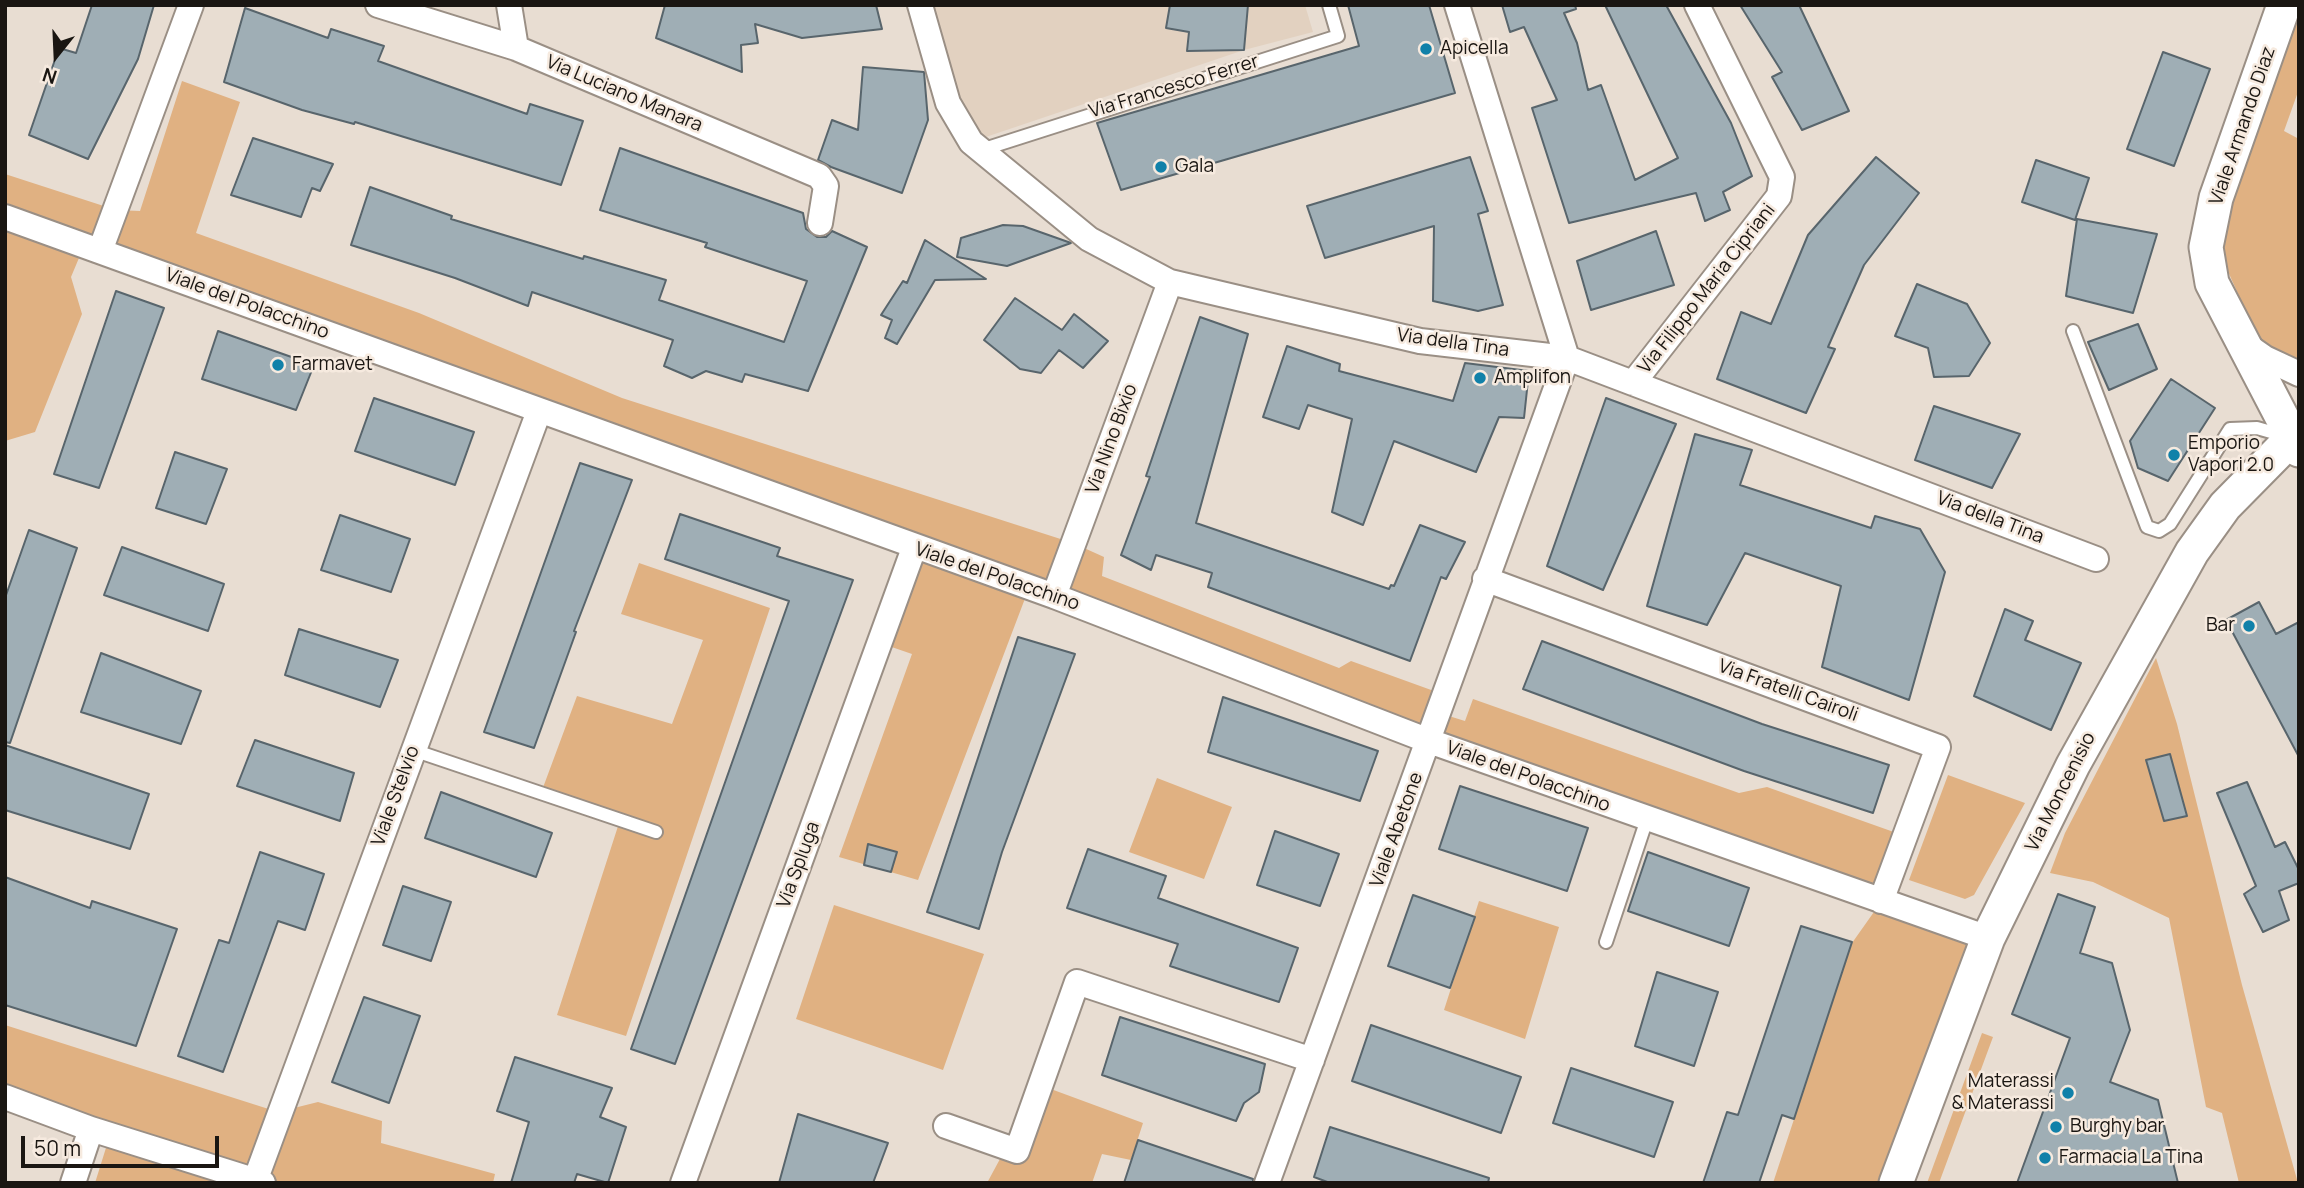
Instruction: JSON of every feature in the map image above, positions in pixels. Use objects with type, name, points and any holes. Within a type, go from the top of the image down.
[{"type":"main road","name":"Viale Armando Diaz","points":[[2284,5],[2216,198],[2206,247],[2212,284],[2239,340],[2294,427]]},
{"type":"main road","name":"Via Moncenisio","points":[[1896,1183],[1989,939],[2073,765],[2192,552],[2225,506],[2294,427]]},
{"type":"street","points":[[100,251],[191,5]]},
{"type":"street","name":"Via Luciano Manara","points":[[378,5],[516,48],[819,176],[826,186],[820,223]]},
{"type":"street","points":[[509,5],[516,48]]},
{"type":"street","name":"Via della Tina","points":[[920,5],[948,103],[971,142],[1089,239],[1170,282],[1420,341],[1567,358],[2096,559]]},
{"type":"street","points":[[1457,5],[1567,358]]},
{"type":"street","name":"Via Filippo Maria Cipriani","points":[[1633,383],[1779,196],[1781,187],[1782,177],[1697,5]]},
{"type":"street","name":"Viale del Polacchino","points":[[5,217],[914,548],[1054,596],[1429,741],[1989,939]]},
{"type":"street","name":"Via Nino Bixio","points":[[1054,596],[1170,282]]},
{"type":"street","points":[[2239,340],[2265,358],[2299,374]]},
{"type":"street","name":"Viale Abetone","points":[[1267,1183],[1567,358]]},
{"type":"street","name":"Viale Stelvio","points":[[259,1182],[413,750],[539,411]]},
{"type":"street","name":"Via Spluga","points":[[683,1183],[914,548]]},
{"type":"street","name":"Via Fratelli Cairoli","points":[[1485,579],[1938,747],[1881,901]]},
{"type":"street","points":[[946,1126],[1017,1152],[1077,982],[1312,1060]]},
{"type":"street","points":[[5,1097],[91,1129],[259,1182]]},
{"type":"street","points":[[74,1183],[91,1129]]},
{"type":"lane","name":"Via Francesco Ferrer","points":[[981,150],[1338,36],[1329,5]]},
{"type":"lane","points":[[2073,331],[2147,527],[2159,531],[2170,523],[2230,429],[2294,427]]},
{"type":"lane","points":[[413,750],[656,832]]},
{"type":"lane","points":[[1606,942],[1647,819]]},
{"type":"shaded area","points":[[920,5],[1305,5],[1313,32],[1244,50],[971,142]]},
{"type":"shaded area","points":[[2299,5],[2299,89],[2284,131],[2299,139],[2299,359],[2260,343],[2222,258],[2228,199]]},
{"type":"shaded area","points":[[182,81],[240,102],[196,233],[419,313],[622,398],[1073,543],[1104,557],[1102,576],[1339,668],[1351,661],[1445,695],[1439,713],[1465,721],[1473,699],[1739,793],[1767,787],[1905,836],[1881,901],[1988,938],[1896,1183],[1773,1183],[1852,943],[1881,902],[1029,588],[918,880],[839,857],[912,654],[880,643],[914,549],[84,246],[71,277],[82,314],[35,432],[5,441],[5,174],[116,210],[140,211]]},
{"type":"shaded area","points":[[639,563],[770,608],[626,1036],[557,1015],[620,820],[541,793],[577,696],[672,724],[703,640],[621,614]]},
{"type":"shaded area","points":[[2156,658],[2177,724],[2242,985],[2298,1183],[2239,1183],[2222,1113],[2206,1107],[2169,918],[2093,882],[2050,873],[2065,833]]},
{"type":"shaded area","points":[[1948,775],[2025,803],[1974,895],[1965,899],[1909,880]]},
{"type":"shaded area","points":[[1157,778],[1232,807],[1204,879],[1129,852]]},
{"type":"shaded area","points":[[1479,901],[1559,927],[1525,1039],[1444,1010]]},
{"type":"shaded area","points":[[834,905],[984,954],[943,1070],[796,1019]]},
{"type":"shaded area","points":[[5,1025],[278,1112],[318,1102],[382,1121],[381,1143],[495,1174],[493,1183],[95,1183],[110,1135],[5,1097]]},
{"type":"shaded area","points":[[1982,1033],[1993,1037],[1939,1183],[1927,1183]]},
{"type":"shaded area","points":[[1040,1085],[1143,1123],[1131,1160],[1102,1154],[1092,1183],[987,1183]]},
{"type":"building","points":[[92,5],[154,5],[138,59],[88,159],[29,135],[59,48],[76,53]]},
{"type":"building","points":[[665,5],[876,5],[882,29],[802,38],[755,24],[758,43],[741,45],[742,72],[656,38]]},
{"type":"building","points":[[1170,5],[1248,5],[1244,50],[1187,51],[1189,32],[1166,28]]},
{"type":"building","points":[[1348,5],[1429,5],[1455,93],[1121,190],[1097,123],[1359,46]]},
{"type":"building","points":[[1502,5],[1575,5],[1576,9],[1564,13],[1577,43],[1588,90],[1601,85],[1635,180],[1678,158],[1605,5],[1666,5],[1731,123],[1752,176],[1723,192],[1730,210],[1705,221],[1696,193],[1569,223],[1532,108],[1557,100],[1524,27],[1510,32]]},
{"type":"building","points":[[1740,5],[1799,5],[1849,111],[1802,130],[1772,77],[1782,72]]},
{"type":"building","points":[[245,8],[328,38],[331,29],[384,46],[378,61],[527,114],[530,104],[583,121],[561,185],[355,122],[354,124],[302,110],[224,82]]},
{"type":"building","points":[[2163,52],[2210,69],[2174,166],[2127,149]]},
{"type":"building","points":[[863,67],[924,72],[928,120],[902,193],[818,160],[832,120],[858,130]]},
{"type":"building","points":[[253,138],[333,164],[320,191],[312,188],[301,217],[231,195]]},
{"type":"building","points":[[620,148],[803,213],[806,229],[817,237],[826,237],[832,231],[867,247],[808,391],[745,374],[742,382],[706,371],[692,378],[664,366],[673,340],[532,292],[528,306],[455,278],[351,245],[370,187],[452,216],[451,219],[583,259],[584,256],[666,280],[659,300],[784,342],[807,281],[705,247],[707,243],[600,210]]},
{"type":"building","points":[[1470,157],[1488,211],[1478,214],[1503,305],[1478,311],[1433,301],[1434,226],[1325,258],[1307,206]]},
{"type":"building","points":[[1876,157],[1919,193],[1864,265],[1828,347],[1835,349],[1806,413],[1717,379],[1741,312],[1771,324],[1808,235]]},
{"type":"building","points":[[2036,160],[2089,178],[2075,220],[2022,202]]},
{"type":"building","points":[[2077,219],[2157,234],[2133,313],[2066,296]]},
{"type":"building","points":[[1003,225],[1023,226],[1071,243],[1007,266],[957,257],[961,238]]},
{"type":"building","points":[[1656,231],[1674,285],[1591,310],[1577,261]]},
{"type":"building","points":[[925,240],[986,279],[935,280],[897,344],[885,338],[892,320],[881,315],[903,281],[907,283]]},
{"type":"building","points":[[1917,284],[1967,304],[1990,343],[1969,376],[1934,377],[1928,348],[1895,336]]},
{"type":"building","points":[[116,291],[164,308],[99,488],[54,474]]},
{"type":"building","points":[[1015,298],[1062,330],[1074,314],[1108,341],[1083,368],[1059,350],[1041,373],[1020,369],[984,340]]},
{"type":"building","points":[[1200,317],[1248,334],[1196,523],[1389,589],[1391,585],[1394,586],[1420,525],[1465,542],[1446,579],[1441,577],[1410,661],[1208,587],[1212,573],[1156,555],[1151,570],[1121,555],[1150,477],[1146,476]]},
{"type":"building","points":[[2138,324],[2157,369],[2109,390],[2088,342]]},
{"type":"building","points":[[218,331],[314,365],[296,410],[202,379]]},
{"type":"building","points":[[1287,346],[1340,364],[1339,371],[1453,401],[1465,363],[1529,371],[1524,418],[1499,417],[1476,472],[1394,441],[1363,525],[1332,512],[1352,419],[1308,405],[1299,429],[1263,417]]},
{"type":"building","points":[[2171,379],[2215,408],[2168,481],[2138,468],[2130,441]]},
{"type":"building","points":[[374,398],[474,432],[455,485],[355,451]]},
{"type":"building","points":[[1606,398],[1676,424],[1603,590],[1547,566]]},
{"type":"building","points":[[1934,406],[2020,434],[1992,488],[1915,460]]},
{"type":"building","points":[[1695,434],[1752,450],[1740,485],[1871,528],[1875,516],[1920,529],[1945,572],[1909,700],[1822,667],[1841,586],[1745,553],[1707,625],[1647,606]]},
{"type":"building","points":[[175,452],[227,469],[206,524],[156,508]]},
{"type":"building","points":[[580,463],[632,480],[574,631],[576,632],[534,748],[484,732]]},
{"type":"building","points":[[680,514],[780,548],[777,556],[853,580],[675,1064],[631,1049],[789,601],[665,559]]},
{"type":"building","points":[[340,515],[410,539],[391,592],[321,570]]},
{"type":"building","points":[[29,530],[77,548],[10,743],[5,742],[5,598]]},
{"type":"building","points":[[122,547],[224,584],[208,631],[104,595]]},
{"type":"building","points":[[2259,602],[2276,634],[2299,622],[2299,757],[2226,620]]},
{"type":"building","points":[[2005,609],[2033,621],[2025,640],[2081,663],[2051,730],[1974,696]]},
{"type":"building","points":[[299,629],[398,660],[380,707],[285,675]]},
{"type":"building","points":[[1018,637],[1075,654],[1002,852],[979,929],[927,912]]},
{"type":"building","points":[[1542,641],[1762,724],[1889,765],[1873,813],[1744,771],[1523,689]]},
{"type":"building","points":[[101,653],[201,691],[181,744],[81,712]]},
{"type":"building","points":[[1223,697],[1378,751],[1360,801],[1208,752]]},
{"type":"building","points":[[255,740],[354,773],[340,821],[237,786]]},
{"type":"building","points":[[5,745],[149,794],[130,849],[5,810]]},
{"type":"building","points":[[2170,754],[2187,816],[2164,821],[2146,760]]},
{"type":"building","points":[[2247,782],[2275,847],[2285,842],[2299,870],[2299,883],[2279,891],[2289,920],[2263,932],[2244,894],[2256,886],[2217,793]]},
{"type":"building","points":[[1460,786],[1588,828],[1567,891],[1439,849]]},
{"type":"building","points":[[441,792],[552,833],[536,877],[425,838]]},
{"type":"building","points":[[1275,831],[1339,854],[1320,906],[1257,885]]},
{"type":"building","points":[[868,844],[897,852],[891,872],[864,865]]},
{"type":"building","points":[[1088,849],[1166,876],[1158,898],[1298,948],[1279,1002],[1170,966],[1178,944],[1067,908]]},
{"type":"building","points":[[260,852],[324,874],[305,930],[278,921],[223,1072],[178,1056],[219,940],[229,943]]},
{"type":"building","points":[[1648,852],[1749,888],[1729,946],[1628,911]]},
{"type":"building","points":[[5,877],[90,908],[92,901],[177,929],[136,1046],[5,1005]]},
{"type":"building","points":[[403,886],[451,902],[431,961],[383,945]]},
{"type":"building","points":[[2058,894],[2095,907],[2080,953],[2112,963],[2130,1030],[2110,1082],[2158,1100],[2178,1183],[2017,1183],[2070,1038],[2012,1014]]},
{"type":"building","points":[[1413,895],[1475,917],[1450,988],[1388,966]]},
{"type":"building","points":[[1801,926],[1852,942],[1794,1119],[1782,1115],[1759,1183],[1703,1183],[1727,1112],[1738,1115]]},
{"type":"building","points":[[1657,972],[1718,992],[1694,1066],[1635,1046]]},
{"type":"building","points":[[364,997],[420,1016],[389,1103],[332,1082]]},
{"type":"building","points":[[1120,1017],[1265,1064],[1259,1092],[1244,1103],[1236,1121],[1102,1075]]},
{"type":"building","points":[[1371,1025],[1521,1077],[1501,1133],[1352,1081]]},
{"type":"building","points":[[515,1057],[612,1088],[600,1117],[626,1127],[608,1183],[577,1174],[574,1183],[511,1183],[529,1122],[497,1111]]},
{"type":"building","points":[[1571,1068],[1673,1102],[1654,1157],[1553,1123]]},
{"type":"building","points":[[798,1114],[888,1143],[873,1183],[779,1183]]},
{"type":"building","points":[[1330,1127],[1489,1178],[1488,1183],[1330,1183],[1314,1177]]},
{"type":"building","points":[[1138,1140],[1253,1179],[1253,1183],[1124,1183]]},
{"type":"place","name":"Apicella","points":[[1426,49]]},
{"type":"place","name":"Gala","points":[[1161,167]]},
{"type":"place","name":"Farmavet","points":[[278,365]]},
{"type":"place","name":"Amplifon","points":[[1480,378]]},
{"type":"place","name":"Emporio Vapori 2.0","points":[[2174,455]]},
{"type":"place","name":"Bar","points":[[2249,626]]},
{"type":"place","name":"Materassi & Materassi","points":[[2068,1093]]},
{"type":"place","name":"Burghy bar","points":[[2056,1127]]},
{"type":"place","name":"Farmacia La Tina","points":[[2045,1158]]}]
